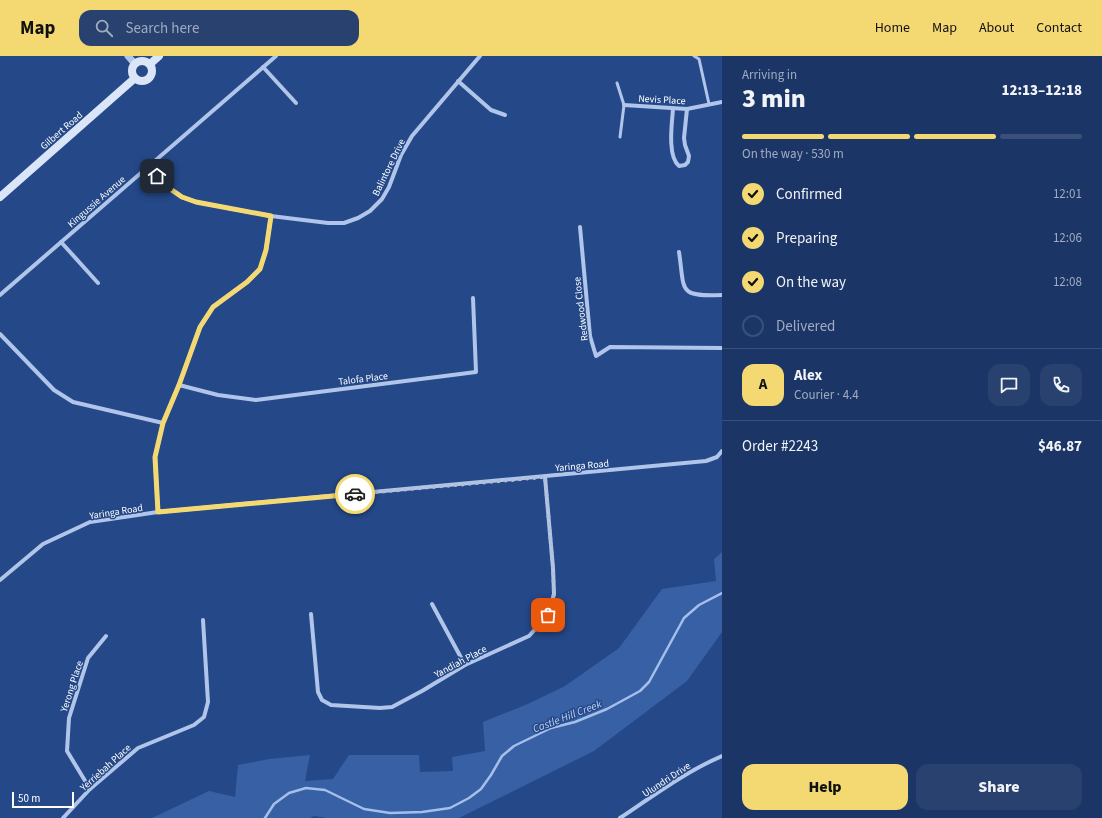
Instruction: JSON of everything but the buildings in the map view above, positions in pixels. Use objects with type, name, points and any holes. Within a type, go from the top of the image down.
[{"type":"main road","points":[[150,64],[159,56]]},
{"type":"main road","points":[[143,61],[150,64],[152,72],[148,79],[141,81],[135,78],[132,70],[134,64],[143,61]]},
{"type":"main road","name":"Gilbert Road","points":[[0,197],[135,78]]},
{"type":"street","points":[[128,56],[134,64]]},
{"type":"street","name":"Kingussie Avenue","points":[[0,295],[276,56]]},
{"type":"street","name":"Balintore Drive","points":[[148,167],[166,186],[182,197],[196,202],[271,216],[328,223],[339,223],[358,218],[370,211],[382,199],[390,187],[401,156],[412,136],[480,56]]},
{"type":"street","points":[[263,67],[296,103]]},
{"type":"street","points":[[458,81],[491,110],[506,114]]},
{"type":"street","name":"Nevis Place","points":[[624,105],[687,109],[722,102]]},
{"type":"street","points":[[673,108],[673,156],[675,162],[679,166],[685,165],[688,162],[689,156],[684,138],[687,109]]},
{"type":"street","points":[[158,512],[155,457],[163,423],[179,385],[200,327],[213,307],[247,282],[260,269],[266,250],[271,216]]},
{"type":"street","name":"Redwood Close","points":[[580,227],[590,336],[596,356],[610,346],[722,348]]},
{"type":"street","points":[[61,242],[98,283]]},
{"type":"street","points":[[679,252],[682,283],[686,290],[692,294],[703,296],[722,295]]},
{"type":"street","name":"Talofa Place","points":[[179,385],[218,395],[256,400],[476,372],[473,298]]},
{"type":"street","points":[[0,334],[54,390],[73,402],[163,423]]},
{"type":"street","name":"Yaringa Road","points":[[0,580],[43,544],[90,522],[158,512],[706,461],[717,458],[722,451]]},
{"type":"street","name":"Yandiah Place","points":[[311,614],[318,692],[322,700],[331,705],[380,708],[392,707],[465,665],[529,636],[548,615],[554,594],[545,477]]},
{"type":"street","points":[[432,604],[465,665]]},
{"type":"street","name":"Yerriebah Place","points":[[64,818],[90,789],[138,748],[194,725],[204,717],[208,702],[203,620]]},
{"type":"street","name":"Yerong Place","points":[[90,789],[67,751],[69,718],[88,658],[106,636]]},
{"type":"street","name":"Ulundri Drive","points":[[620,818],[687,774],[722,756]]},
{"type":"lane","points":[[694,56],[699,60],[709,104]]},
{"type":"lane","name":"Nevis Place","points":[[617,83],[624,105],[620,137]]},
{"type":"shaded area","points":[[722,552],[722,632],[687,681],[594,751],[459,818],[327,818],[314,816],[310,818],[152,818],[209,791],[235,797],[238,765],[269,759],[310,755],[305,781],[333,779],[349,755],[419,755],[420,772],[453,771],[452,757],[485,751],[483,722],[530,703],[565,686],[619,648],[662,589],[716,581],[714,559]]},
{"type":"waterway","name":"Castle Hill Creek","points":[[265,818],[274,804],[289,793],[306,788],[325,790],[364,809],[390,813],[422,812],[450,808],[469,798],[481,789],[502,756],[514,746],[551,728],[575,722],[607,709],[640,691],[649,682],[684,618],[699,605],[722,593]]},
{"type":"way so far","points":[[355,494],[545,477],[554,594],[548,615]]},
{"type":"route","points":[[157,176],[166,186],[182,197],[196,202],[271,216],[266,250],[260,269],[247,282],[213,307],[200,327],[179,385],[163,423],[155,457],[158,512],[355,494]]}]
